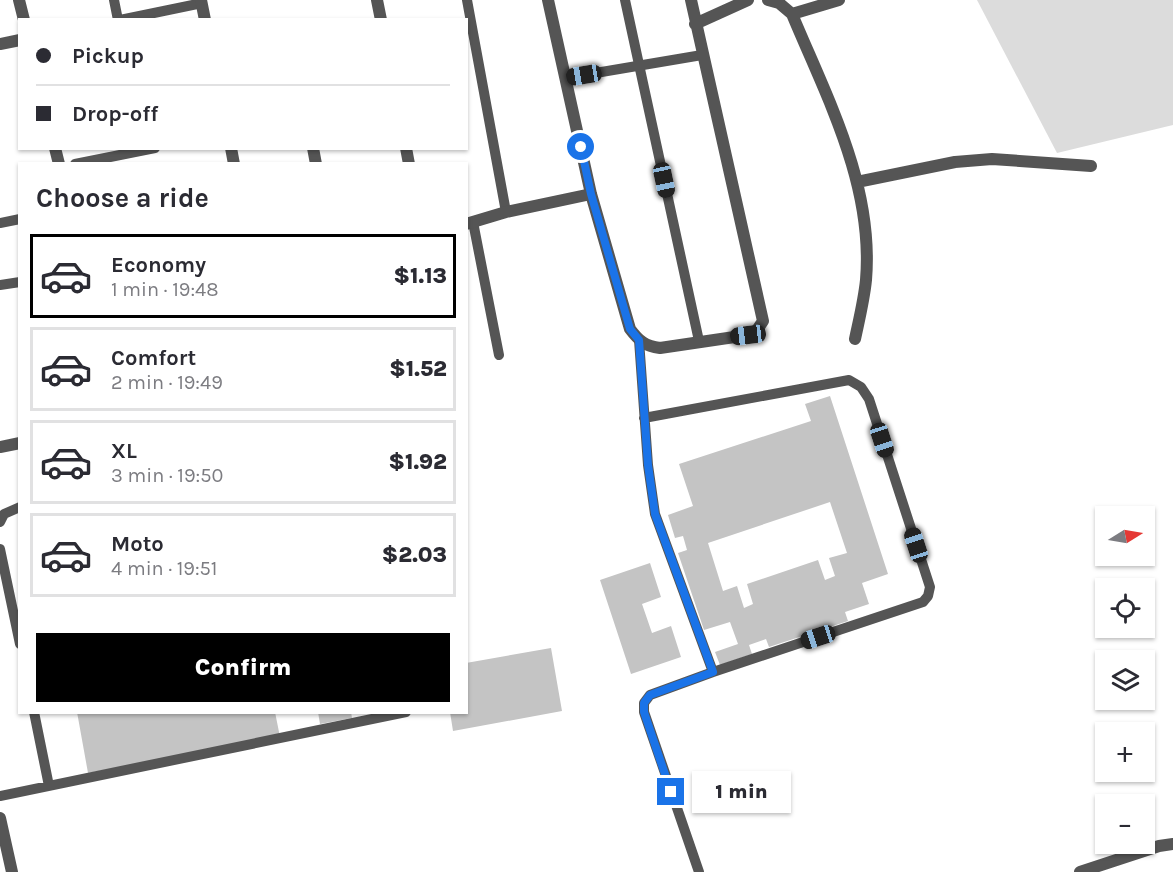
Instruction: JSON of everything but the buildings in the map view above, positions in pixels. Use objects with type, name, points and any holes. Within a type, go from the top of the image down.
[{"type":"street","points":[[19,0],[24,18]]},
{"type":"street","points":[[377,0],[381,18]]},
{"type":"street","points":[[548,0],[591,194],[630,329],[639,340],[649,346],[660,348],[748,335],[758,330],[763,321],[691,0]]},
{"type":"street","points":[[695,24],[748,0]]},
{"type":"street","points":[[768,0],[778,3],[792,14],[854,166],[865,245],[866,280],[855,339]]},
{"type":"street","points":[[792,14],[839,0]]},
{"type":"street","points":[[201,2],[205,18]]},
{"type":"street","points":[[0,44],[18,40]]},
{"type":"street","points":[[857,182],[955,162],[992,159],[1091,165]]},
{"type":"street","points":[[470,223],[506,212],[591,194]]},
{"type":"street","points":[[0,447],[18,443]]},
{"type":"street","points":[[0,819],[12,872]]},
{"type":"street","points":[[1080,872],[1159,846],[1173,844]]},
{"type":"lane","points":[[114,0],[118,18]]},
{"type":"lane","points":[[467,0],[506,212]]},
{"type":"lane","points":[[625,0],[699,341]]},
{"type":"lane","points":[[128,18],[201,2]]},
{"type":"lane","points":[[566,78],[702,55]]},
{"type":"lane","points":[[85,162],[145,150]]},
{"type":"lane","points":[[0,223],[18,219]]},
{"type":"lane","points":[[470,223],[499,355]]},
{"type":"lane","points":[[0,285],[18,282]]},
{"type":"lane","points":[[639,340],[648,465],[655,514],[713,672]]},
{"type":"lane","points":[[644,418],[849,380],[855,383],[861,387],[869,399],[930,587],[924,602],[650,695],[644,703],[644,712],[699,872]]},
{"type":"lane","points":[[0,522],[4,514],[18,508]]},
{"type":"lane","points":[[0,549],[18,634]]},
{"type":"lane","points":[[33,714],[49,786]]},
{"type":"lane","points":[[0,796],[396,714]]},
{"type":"shaded area","points":[[977,0],[1173,0],[1173,125],[1057,153]]},
{"type":"route","points":[[581,147],[591,194],[630,329],[639,340],[648,465],[655,514],[713,672],[650,695],[644,703],[644,712],[671,792]]}]
